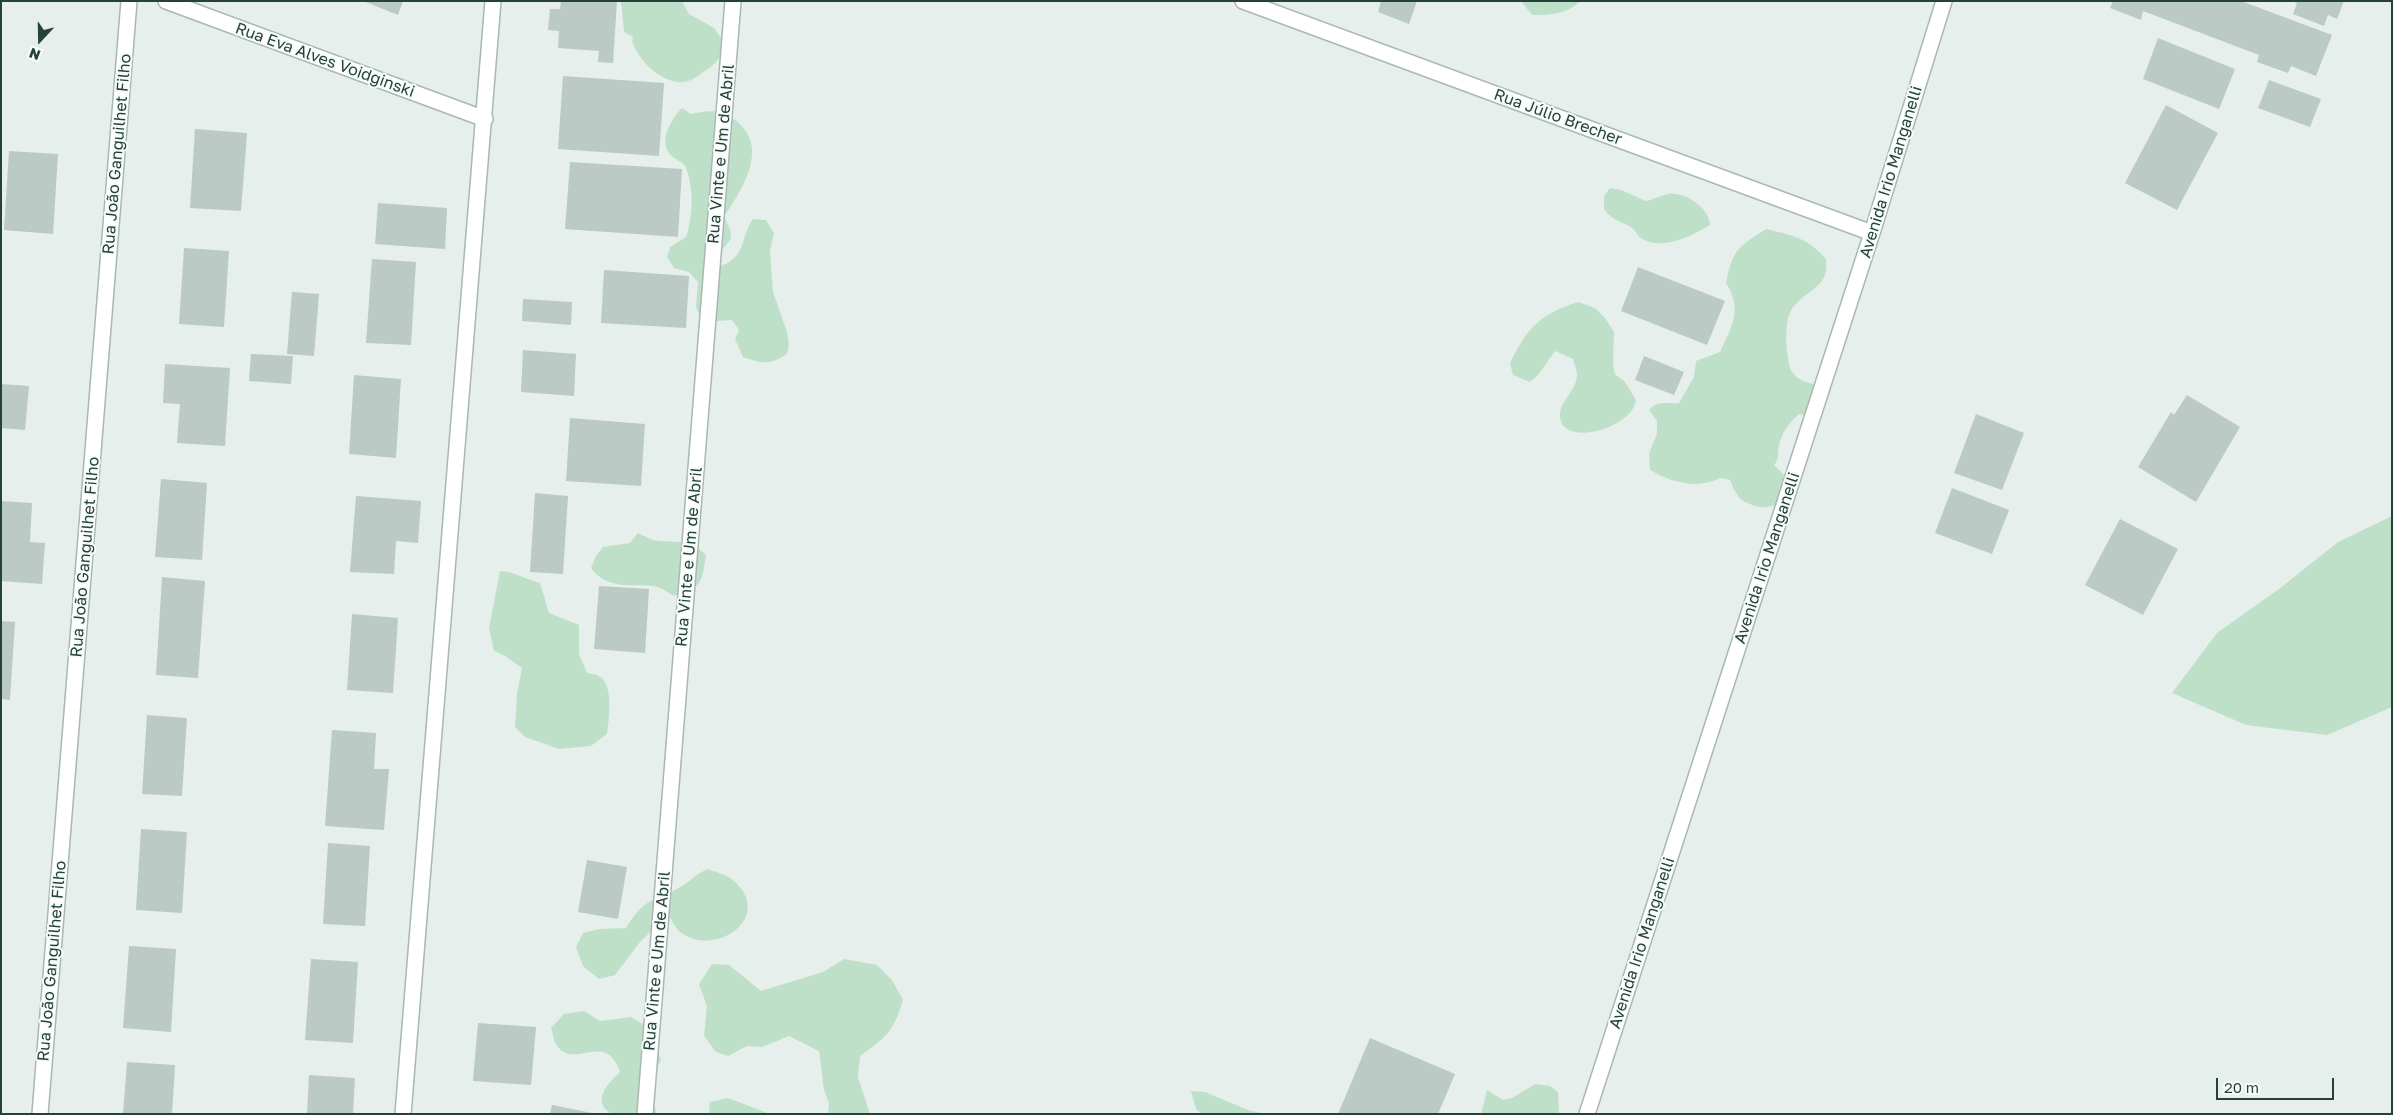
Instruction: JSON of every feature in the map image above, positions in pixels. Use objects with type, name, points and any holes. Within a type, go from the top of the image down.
[{"type":"street","name":"Rua João Ganguilhet Filho","points":[[40,1114],[129,1]]},
{"type":"street","name":"Rua Eva Alves Voidginski","points":[[166,1],[485,118]]},
{"type":"street","points":[[403,1114],[485,118],[492,1]]},
{"type":"street","name":"Rua Vinte e Um de Abril","points":[[645,1114],[733,1]]},
{"type":"street","name":"Rua Júlio Brecher","points":[[1243,1],[1872,233]]},
{"type":"street","name":"Avenida Irio Manganelli","points":[[1587,1114],[1872,233],[1944,1]]},
{"type":"green space","points":[[621,1],[682,1],[689,14],[714,28],[725,44],[724,49],[715,63],[695,78],[677,82],[662,77],[649,67],[639,55],[632,41],[633,37],[624,32]]},
{"type":"green space","points":[[1521,1],[1580,1],[1564,11],[1532,15]]},
{"type":"green space","points":[[682,108],[691,114],[714,111],[730,116],[746,131],[751,143],[750,168],[745,181],[724,217],[730,229],[731,239],[718,255],[718,267],[728,263],[739,253],[753,219],[766,220],[774,233],[770,251],[773,292],[787,332],[789,344],[787,354],[771,362],[761,362],[743,357],[735,339],[739,330],[732,320],[717,321],[698,312],[696,307],[698,282],[689,272],[674,268],[667,257],[670,247],[686,237],[691,212],[689,176],[683,163],[669,153],[665,141],[674,117]]},
{"type":"green space","points":[[1610,188],[1621,190],[1646,201],[1669,194],[1682,195],[1701,207],[1709,218],[1710,225],[1677,241],[1668,243],[1650,242],[1640,238],[1632,228],[1614,219],[1604,209],[1604,196]]},
{"type":"green space","points":[[1766,229],[1799,238],[1813,246],[1826,259],[1826,273],[1818,286],[1795,304],[1788,318],[1788,361],[1792,372],[1801,380],[1819,385],[1807,416],[1799,414],[1789,424],[1782,436],[1778,449],[1778,458],[1774,465],[1784,475],[1783,492],[1780,500],[1771,506],[1759,507],[1742,500],[1730,480],[1720,478],[1703,484],[1684,483],[1666,478],[1650,470],[1649,453],[1657,434],[1657,421],[1649,410],[1663,403],[1679,403],[1694,377],[1696,361],[1720,352],[1734,318],[1734,301],[1726,283],[1731,263],[1743,245]]},
{"type":"green space","points":[[1578,302],[1595,308],[1605,318],[1614,332],[1613,364],[1615,374],[1625,382],[1636,400],[1632,410],[1623,419],[1598,431],[1585,433],[1573,431],[1564,426],[1560,417],[1562,406],[1576,380],[1577,372],[1573,359],[1555,351],[1540,372],[1530,382],[1513,375],[1510,363],[1522,340],[1536,324],[1544,317]]},
{"type":"green space","points":[[2392,516],[2392,707],[2327,735],[2246,725],[2172,693],[2217,633],[2279,589],[2338,542]]},
{"type":"green space","points":[[638,533],[657,541],[690,544],[701,550],[706,555],[702,578],[699,583],[690,590],[674,596],[656,587],[612,583],[597,575],[591,568],[596,556],[603,547],[630,543]]},
{"type":"green space","points":[[500,571],[510,572],[540,583],[549,613],[579,625],[579,654],[587,673],[598,675],[604,680],[609,694],[607,734],[591,746],[559,749],[525,737],[515,727],[517,694],[522,668],[494,651],[489,628]]},
{"type":"green space","points":[[708,869],[731,878],[745,894],[748,908],[744,920],[735,931],[722,938],[708,941],[693,939],[679,931],[668,915],[640,942],[615,975],[599,979],[583,966],[576,947],[583,933],[599,929],[626,928],[633,917],[645,905],[672,892]]},
{"type":"green space","points":[[844,959],[877,965],[892,980],[903,1000],[896,1020],[888,1033],[860,1056],[858,1077],[870,1114],[828,1114],[829,1103],[824,1090],[819,1051],[789,1036],[762,1047],[747,1046],[728,1056],[716,1052],[704,1036],[707,1006],[699,984],[712,964],[729,965],[761,991],[823,972]]},
{"type":"green space","points":[[584,1011],[600,1021],[631,1017],[651,1029],[661,1060],[644,1096],[655,1108],[657,1114],[611,1114],[605,1109],[602,1098],[606,1087],[620,1072],[614,1060],[607,1053],[599,1051],[573,1054],[565,1053],[558,1047],[551,1028],[564,1014]]},
{"type":"green space","points":[[1535,1084],[1550,1086],[1558,1092],[1559,1114],[1481,1114],[1487,1090],[1503,1100],[1512,1098]]},
{"type":"green space","points":[[1191,1091],[1205,1092],[1248,1110],[1265,1114],[1202,1114],[1196,1109]]},
{"type":"green space","points":[[728,1098],[770,1114],[709,1114],[710,1102]]},
{"type":"building","points":[[363,1],[403,1],[398,15]]},
{"type":"building","points":[[561,1],[617,1],[613,63],[598,62],[599,51],[558,48],[559,31],[548,30],[550,9],[560,9]]},
{"type":"building","points":[[1381,1],[1417,1],[1409,24],[1378,12]]},
{"type":"building","points":[[2113,1],[2241,1],[2332,35],[2316,76],[2291,66],[2288,73],[2257,62],[2259,55],[2143,11],[2141,20],[2110,8]]},
{"type":"building","points":[[2292,1],[2344,1],[2337,19],[2328,15],[2324,26],[2293,14],[2297,3]]},
{"type":"building","points":[[2158,38],[2235,69],[2219,109],[2143,79]]},
{"type":"building","points":[[563,76],[664,83],[659,156],[558,149]]},
{"type":"building","points":[[2269,80],[2321,99],[2310,127],[2258,108]]},
{"type":"building","points":[[2166,105],[2218,133],[2177,210],[2125,183]]},
{"type":"building","points":[[195,129],[247,133],[241,211],[190,208]]},
{"type":"building","points":[[9,151],[58,154],[53,234],[4,230]]},
{"type":"building","points":[[570,162],[682,169],[678,237],[565,229]]},
{"type":"building","points":[[378,203],[447,208],[445,249],[375,244]]},
{"type":"building","points":[[184,248],[229,251],[224,327],[179,324]]},
{"type":"building","points":[[372,259],[416,262],[411,345],[366,343]]},
{"type":"building","points":[[1638,267],[1725,301],[1707,345],[1621,311]]},
{"type":"building","points":[[604,270],[689,276],[686,328],[601,323]]},
{"type":"building","points":[[292,292],[319,294],[314,356],[287,354]]},
{"type":"building","points":[[523,299],[572,302],[571,325],[522,321]]},
{"type":"building","points":[[523,350],[576,354],[574,396],[521,392]]},
{"type":"building","points":[[251,354],[293,356],[291,384],[249,381]]},
{"type":"building","points":[[1644,356],[1684,372],[1674,395],[1635,380]]},
{"type":"building","points":[[165,364],[230,368],[225,446],[177,443],[180,404],[163,403]]},
{"type":"building","points":[[354,375],[401,379],[396,458],[349,454]]},
{"type":"building","points":[[1,384],[29,386],[25,430],[1,428]]},
{"type":"building","points":[[2187,395],[2240,427],[2196,502],[2138,467],[2171,412],[2174,415]]},
{"type":"building","points":[[1976,414],[2024,433],[2002,490],[1954,473]]},
{"type":"building","points":[[570,418],[645,424],[641,486],[566,481]]},
{"type":"building","points":[[161,479],[207,483],[202,560],[155,557]]},
{"type":"building","points":[[1952,488],[2009,510],[1992,554],[1935,533]]},
{"type":"building","points":[[535,493],[568,496],[563,574],[530,572]]},
{"type":"building","points":[[356,496],[421,501],[418,543],[396,541],[394,574],[350,572]]},
{"type":"building","points":[[1,501],[32,503],[30,542],[45,543],[42,584],[1,581]]},
{"type":"building","points":[[2120,519],[2178,549],[2143,615],[2085,585]]},
{"type":"building","points":[[162,577],[205,581],[198,678],[156,675]]},
{"type":"building","points":[[599,586],[649,589],[645,653],[594,649]]},
{"type":"building","points":[[352,614],[398,618],[393,693],[347,690]]},
{"type":"building","points":[[1,621],[15,622],[10,700],[1,699]]},
{"type":"building","points":[[147,715],[187,718],[182,796],[142,794]]},
{"type":"building","points":[[332,730],[376,733],[374,769],[389,769],[384,830],[325,826]]},
{"type":"building","points":[[141,829],[187,832],[182,913],[136,910]]},
{"type":"building","points":[[328,843],[370,846],[365,926],[323,924]]},
{"type":"building","points":[[587,860],[627,867],[618,919],[578,912]]},
{"type":"building","points":[[129,946],[176,949],[171,1032],[123,1028]]},
{"type":"building","points":[[311,959],[358,962],[353,1043],[305,1040]]},
{"type":"building","points":[[478,1023],[536,1027],[531,1085],[473,1081]]},
{"type":"building","points":[[1370,1038],[1455,1074],[1438,1114],[1338,1114]]},
{"type":"building","points":[[127,1062],[175,1065],[172,1114],[123,1114]]},
{"type":"building","points":[[309,1075],[355,1078],[353,1114],[307,1114]]},
{"type":"building","points":[[552,1105],[592,1113],[592,1114],[550,1114]]}]
